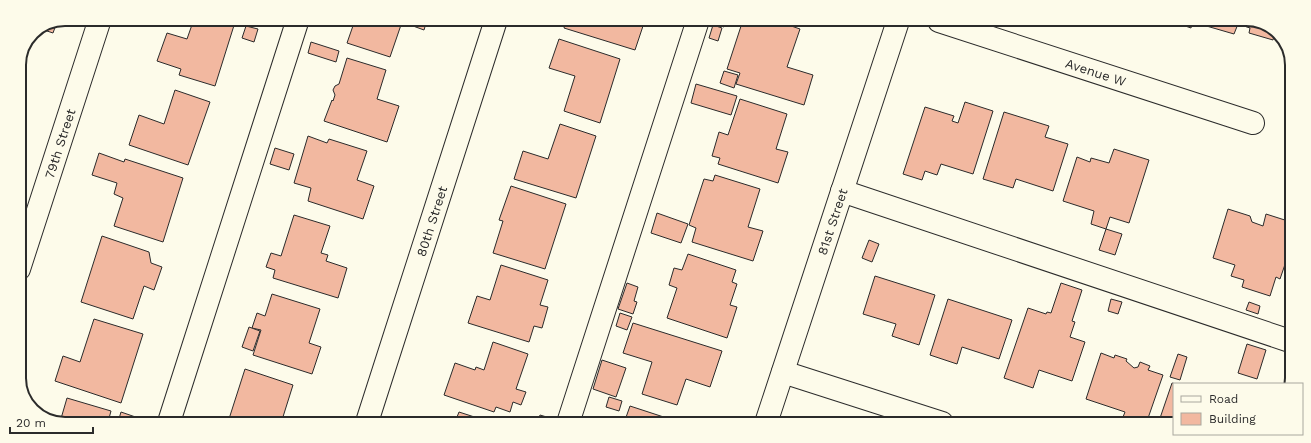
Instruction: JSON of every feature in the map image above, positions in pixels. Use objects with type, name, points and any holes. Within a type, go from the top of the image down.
[{"type":"street","name":"79th Street","points":[[26,247],[98,26]]},
{"type":"street","points":[[170,417],[296,26]]},
{"type":"street","name":"80th Street","points":[[369,417],[494,26]]},
{"type":"street","points":[[570,417],[696,26]]},
{"type":"street","name":"81st Street","points":[[768,417],[896,26]]},
{"type":"street","name":"Avenue W","points":[[954,26],[1253,123]]},
{"type":"street","points":[[842,191],[1285,339]]},
{"type":"street","points":[[783,372],[923,417]]},
{"type":"building","points":[[192,26],[234,26],[215,86],[179,75],[181,69],[157,61],[167,33],[187,39]]},
{"type":"building","points":[[246,26],[258,29],[254,42],[242,38]]},
{"type":"building","points":[[353,26],[401,26],[390,57],[347,43]]},
{"type":"building","points":[[413,26],[425,26],[424,30]]},
{"type":"building","points":[[564,26],[643,26],[635,50],[564,28]]},
{"type":"building","points":[[713,26],[722,28],[718,41],[709,38]]},
{"type":"building","points":[[741,26],[791,26],[800,29],[787,67],[813,75],[804,105],[736,84],[740,73],[727,69]]},
{"type":"building","points":[[1206,26],[1237,26],[1234,34]]},
{"type":"building","points":[[1244,26],[1251,26],[1261,29],[1272,36],[1273,40],[1249,33],[1250,28]]},
{"type":"building","points":[[55,28],[53,33],[47,31]]},
{"type":"building","points":[[559,39],[620,59],[600,123],[564,111],[575,76],[549,68]]},
{"type":"building","points":[[311,42],[339,51],[336,62],[308,53]]},
{"type":"building","points":[[347,58],[386,70],[377,99],[399,106],[387,142],[324,121],[335,95],[333,90],[335,86],[339,84]]},
{"type":"building","points":[[724,71],[738,75],[734,88],[720,83]]},
{"type":"building","points":[[696,84],[737,96],[731,115],[691,103]]},
{"type":"building","points":[[175,90],[210,102],[188,165],[129,145],[139,115],[164,124]]},
{"type":"building","points":[[740,99],[787,114],[776,149],[788,152],[778,183],[718,164],[720,158],[712,156],[719,132],[728,135]]},
{"type":"building","points":[[965,102],[993,111],[973,174],[941,164],[937,175],[925,171],[922,180],[903,174],[925,107],[954,116],[952,121],[958,123]]},
{"type":"building","points":[[1004,112],[1049,126],[1045,137],[1068,144],[1053,191],[1016,179],[1013,188],[983,179]]},
{"type":"building","points":[[560,124],[596,136],[576,198],[514,179],[523,151],[548,159]]},
{"type":"building","points":[[308,136],[327,143],[329,139],[367,151],[357,180],[374,186],[363,219],[308,201],[311,188],[294,183]]},
{"type":"building","points":[[275,148],[294,154],[289,170],[270,164]]},
{"type":"building","points":[[1114,149],[1149,160],[1129,223],[1110,217],[1106,229],[1091,224],[1094,211],[1063,201],[1077,157],[1090,162],[1091,158],[1109,163]]},
{"type":"building","points":[[99,153],[124,162],[125,159],[183,178],[163,242],[114,226],[123,198],[114,194],[117,183],[92,175]]},
{"type":"building","points":[[715,175],[760,189],[748,227],[763,231],[753,261],[692,242],[696,228],[689,225],[704,179],[713,181]]},
{"type":"building","points":[[511,186],[566,204],[545,269],[493,253],[503,221],[499,220]]},
{"type":"building","points":[[1228,209],[1250,216],[1252,222],[1263,226],[1266,214],[1285,220],[1285,264],[1280,279],[1276,277],[1270,296],[1242,287],[1244,280],[1231,276],[1235,265],[1213,258]]},
{"type":"building","points":[[657,213],[688,224],[681,243],[651,233]]},
{"type":"building","points":[[294,215],[330,226],[321,253],[328,255],[326,261],[347,268],[338,298],[273,278],[275,270],[266,267],[271,253],[281,256]]},
{"type":"building","points":[[1106,229],[1122,234],[1115,255],[1099,250]]},
{"type":"building","points":[[102,236],[149,252],[151,263],[162,267],[154,290],[144,286],[133,319],[81,302]]},
{"type":"building","points":[[869,240],[879,244],[872,262],[862,258]]},
{"type":"building","points":[[688,254],[736,270],[732,282],[737,284],[730,305],[737,307],[727,338],[667,318],[677,288],[669,285],[674,268],[682,270]]},
{"type":"building","points":[[501,265],[548,280],[540,305],[548,307],[542,328],[534,326],[529,342],[468,323],[477,296],[490,300]]},
{"type":"building","points":[[875,276],[935,295],[919,345],[892,336],[896,324],[863,314]]},
{"type":"building","points":[[627,283],[638,287],[634,301],[637,302],[633,314],[618,309]]},
{"type":"building","points":[[1061,283],[1082,290],[1072,321],[1075,322],[1070,337],[1085,342],[1072,381],[1039,370],[1033,388],[1004,378],[1028,308],[1046,314],[1047,312],[1051,313]]},
{"type":"building","points":[[272,294],[320,309],[309,343],[321,347],[312,374],[253,355],[261,330],[252,328],[257,313],[265,316]]},
{"type":"building","points":[[948,299],[1012,320],[999,359],[962,347],[957,364],[930,355]]},
{"type":"building","points":[[1111,299],[1122,302],[1118,314],[1108,311]]},
{"type":"building","points":[[1249,302],[1260,306],[1258,314],[1246,310]]},
{"type":"building","points":[[620,313],[632,317],[627,330],[616,326]]},
{"type":"building","points":[[94,319],[143,334],[121,403],[55,381],[63,356],[80,362]]},
{"type":"building","points":[[633,323],[722,351],[710,387],[686,379],[677,405],[642,394],[652,362],[623,353]]},
{"type":"building","points":[[249,327],[260,331],[253,351],[242,347]]},
{"type":"building","points":[[493,342],[528,354],[516,389],[526,392],[521,405],[513,402],[510,412],[496,407],[494,412],[444,395],[455,363],[475,370],[476,367],[484,370]]},
{"type":"building","points":[[1247,344],[1266,350],[1257,379],[1238,373]]},
{"type":"building","points":[[1101,353],[1114,358],[1115,355],[1127,359],[1126,361],[1134,368],[1138,367],[1140,362],[1150,366],[1148,370],[1163,375],[1148,417],[1123,417],[1125,412],[1086,399]]},
{"type":"building","points":[[1178,354],[1187,357],[1180,380],[1170,377]]},
{"type":"building","points":[[602,360],[626,368],[616,397],[593,389]]},
{"type":"building","points":[[245,369],[293,385],[283,417],[230,417]]},
{"type":"building","points":[[1172,383],[1173,383],[1173,417],[1160,417]]},
{"type":"building","points":[[609,397],[622,401],[619,411],[606,407]]},
{"type":"building","points":[[67,398],[111,411],[109,417],[61,417]]},
{"type":"building","points":[[630,406],[664,417],[626,417]]},
{"type":"building","points":[[121,412],[136,417],[120,417]]},
{"type":"building","points":[[459,412],[474,417],[457,417]]}]
